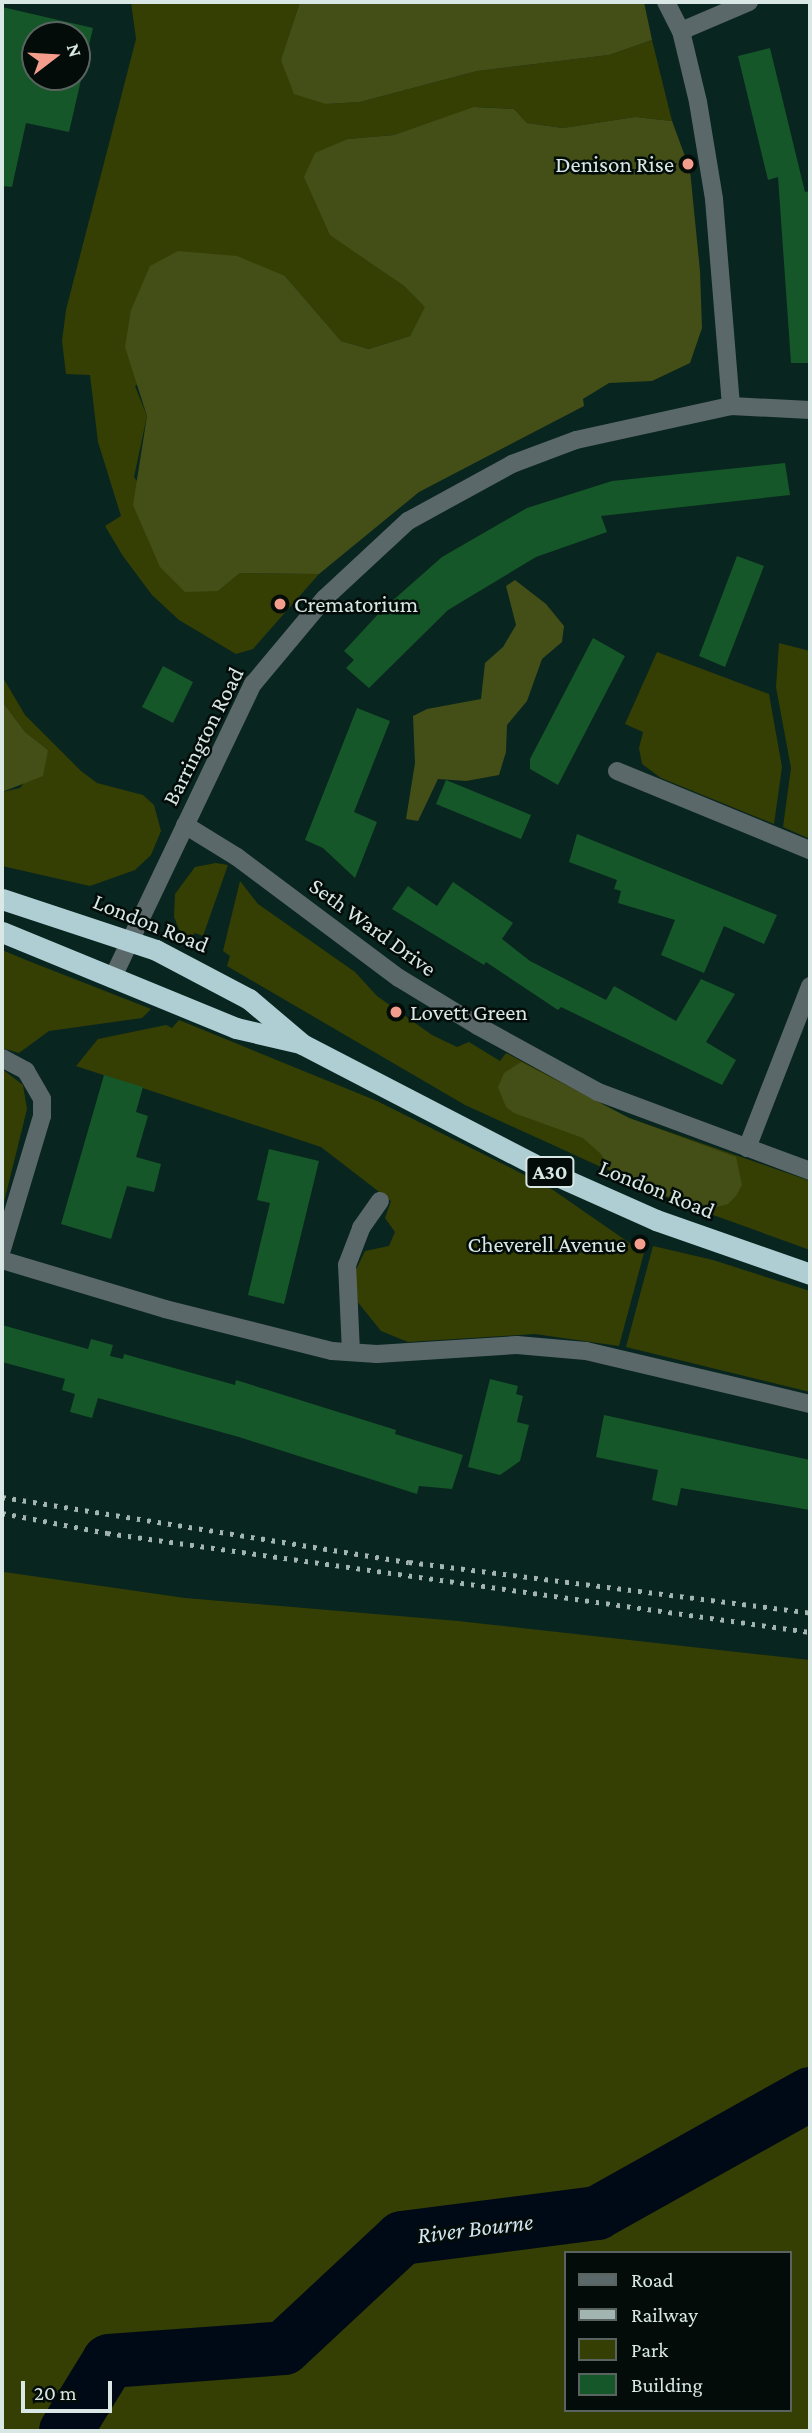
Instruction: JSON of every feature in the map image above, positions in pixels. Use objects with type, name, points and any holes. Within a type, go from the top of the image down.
[{"type":"highway","name":"London Road","points":[[2,899],[130,940],[249,999],[302,1044],[627,1208],[810,1274]]},
{"type":"highway","name":"London Road","points":[[2,932],[112,979],[263,1037],[302,1044]]},
{"type":"street","points":[[666,2],[681,31],[714,199],[731,406]]},
{"type":"street","points":[[681,31],[749,2]]},
{"type":"street","name":"Barrington Road","points":[[112,979],[253,684],[325,598],[408,521],[463,488],[546,450],[731,406],[810,410]]},
{"type":"street","points":[[617,771],[810,850]]},
{"type":"street","name":"Seth Ward Drive","points":[[185,825],[237,858],[399,978],[478,1027],[598,1092],[810,1171]]},
{"type":"street","points":[[747,1148],[810,986]]},
{"type":"street","points":[[2,1058],[26,1070],[42,1099],[42,1116],[2,1249]]},
{"type":"street","points":[[351,1352],[347,1265],[361,1228],[380,1201]]},
{"type":"street","points":[[2,1260],[260,1335],[351,1352],[517,1345],[586,1350],[810,1404]]},
{"type":"green space","points":[[131,2],[300,2],[281,61],[326,104],[360,102],[477,71],[609,55],[652,40],[672,121],[635,117],[563,128],[527,123],[514,109],[477,107],[394,135],[348,139],[330,234],[404,286],[426,307],[410,336],[369,349],[341,341],[285,276],[135,386],[147,416],[134,477],[218,591],[240,573],[319,574],[253,649],[236,654],[179,620],[152,595],[123,556],[105,526],[121,516],[98,442],[90,375],[66,374],[62,341],[66,310],[136,39]]},
{"type":"green space","points":[[300,2],[644,2],[652,40],[609,55],[477,71],[360,102],[326,104],[294,94],[281,60]]},
{"type":"green space","points":[[474,107],[514,109],[527,123],[563,128],[635,117],[672,121],[690,170],[700,271],[702,328],[690,363],[652,381],[609,383],[583,399],[584,406],[419,492],[319,574],[240,573],[218,591],[185,592],[160,567],[133,505],[147,416],[125,347],[131,310],[150,266],[178,251],[237,256],[285,276],[341,341],[369,349],[410,336],[425,307],[404,286],[330,235],[304,177],[315,153],[348,139],[394,135]]},
{"type":"green space","points":[[515,580],[546,604],[564,626],[562,642],[542,659],[527,701],[507,725],[506,752],[499,775],[466,781],[438,779],[418,821],[406,819],[415,763],[413,716],[427,709],[481,699],[485,663],[503,647],[516,625],[506,586]]},
{"type":"green space","points":[[779,643],[810,651],[810,839],[783,827],[791,768],[776,687]]},
{"type":"green space","points":[[657,652],[769,694],[782,767],[774,824],[661,778],[642,764],[639,748],[643,732],[625,724]]},
{"type":"green space","points":[[2,676],[25,715],[81,771],[97,783],[143,795],[154,805],[161,831],[151,855],[135,870],[90,886],[2,866],[2,792],[20,788],[48,750],[25,732],[2,701]]},
{"type":"green space","points":[[2,701],[25,732],[48,750],[43,776],[2,792]]},
{"type":"green space","points":[[216,863],[228,865],[203,936],[195,933],[185,944],[174,917],[175,894],[195,867]]},
{"type":"green space","points":[[240,881],[258,904],[355,972],[377,996],[432,1035],[457,1047],[469,1042],[500,1061],[506,1053],[629,1118],[810,1181],[810,1250],[680,1203],[465,1105],[227,966],[230,956],[223,951]]},
{"type":"green space","points":[[2,950],[151,1009],[142,1018],[49,1031],[19,1053],[2,1048]]},
{"type":"green space","points":[[179,1020],[377,1101],[509,1167],[553,1190],[644,1253],[619,1346],[535,1334],[408,1342],[381,1331],[356,1300],[354,1274],[365,1251],[389,1246],[395,1232],[385,1218],[391,1201],[321,1147],[76,1066],[98,1039],[166,1025],[172,1028]]},
{"type":"green space","points":[[521,1062],[629,1118],[736,1157],[742,1185],[736,1196],[728,1204],[702,1211],[610,1171],[601,1154],[583,1138],[514,1113],[506,1107],[498,1087],[504,1073]]},
{"type":"green space","points":[[2,1069],[23,1085],[27,1109],[2,1210]]},
{"type":"green space","points":[[653,1246],[713,1260],[810,1291],[810,1392],[626,1347]]},
{"type":"green space","points":[[4,1572],[185,1598],[458,1621],[810,1660],[810,2431],[2,2431]]},
{"type":"building","points":[[2,7],[63,21],[21,21],[21,91],[78,91],[69,132],[26,123],[12,187],[2,186]]},
{"type":"building","points":[[770,48],[805,192],[810,191],[810,363],[791,363],[778,177],[768,180],[738,56]]},
{"type":"building","points":[[785,463],[790,495],[601,516],[607,532],[536,557],[448,610],[369,688],[346,668],[354,660],[344,651],[382,610],[442,557],[527,508],[612,481]]},
{"type":"building","points":[[737,556],[764,566],[725,667],[699,656]]},
{"type":"building","points":[[593,638],[625,656],[558,785],[530,769],[530,759]]},
{"type":"building","points":[[163,666],[193,682],[173,723],[142,707]]},
{"type":"building","points":[[357,708],[390,721],[354,812],[377,822],[355,878],[323,848],[305,840]]},
{"type":"building","points":[[446,780],[531,815],[521,839],[436,804]]},
{"type":"building","points":[[577,834],[777,915],[764,944],[724,926],[704,973],[661,955],[675,920],[618,903],[621,891],[614,889],[617,880],[569,862]]},
{"type":"building","points":[[453,882],[513,923],[502,939],[530,961],[606,1000],[614,986],[676,1021],[701,979],[735,994],[706,1042],[736,1060],[722,1085],[561,1007],[558,1010],[486,962],[484,965],[392,909],[408,886],[437,906]]},
{"type":"building","points":[[104,1075],[143,1087],[136,1112],[148,1116],[136,1157],[161,1164],[154,1192],[127,1186],[111,1239],[61,1224]]},
{"type":"building","points":[[269,1149],[319,1161],[284,1304],[248,1295],[270,1203],[257,1200]]},
{"type":"building","points":[[2,1325],[88,1349],[91,1339],[113,1345],[110,1356],[123,1359],[124,1354],[235,1385],[236,1380],[396,1430],[395,1434],[463,1455],[452,1489],[419,1486],[417,1494],[239,1437],[98,1398],[92,1418],[70,1412],[75,1394],[62,1390],[65,1379],[2,1362]]},
{"type":"building","points":[[490,1379],[518,1386],[516,1394],[523,1396],[517,1422],[529,1425],[520,1461],[500,1475],[468,1467]]},
{"type":"building","points":[[604,1415],[810,1460],[810,1510],[681,1488],[677,1506],[652,1500],[658,1470],[596,1457]]},
{"type":"waterway","name":"River Bourne","points":[[66,2431],[109,2361],[284,2348],[402,2238],[597,2213],[810,2094]]},
{"type":"railway","points":[[2,1497],[409,1562],[810,1613]]},
{"type":"railway","points":[[2,1513],[107,1533],[810,1632]]},
{"type":"place","name":"Denison Rise","points":[[688,164]]},
{"type":"place","name":"Crematorium","points":[[280,604]]},
{"type":"place","name":"Lovett Green","points":[[396,1012]]},
{"type":"place","name":"Cheverell Avenue","points":[[640,1244]]}]
